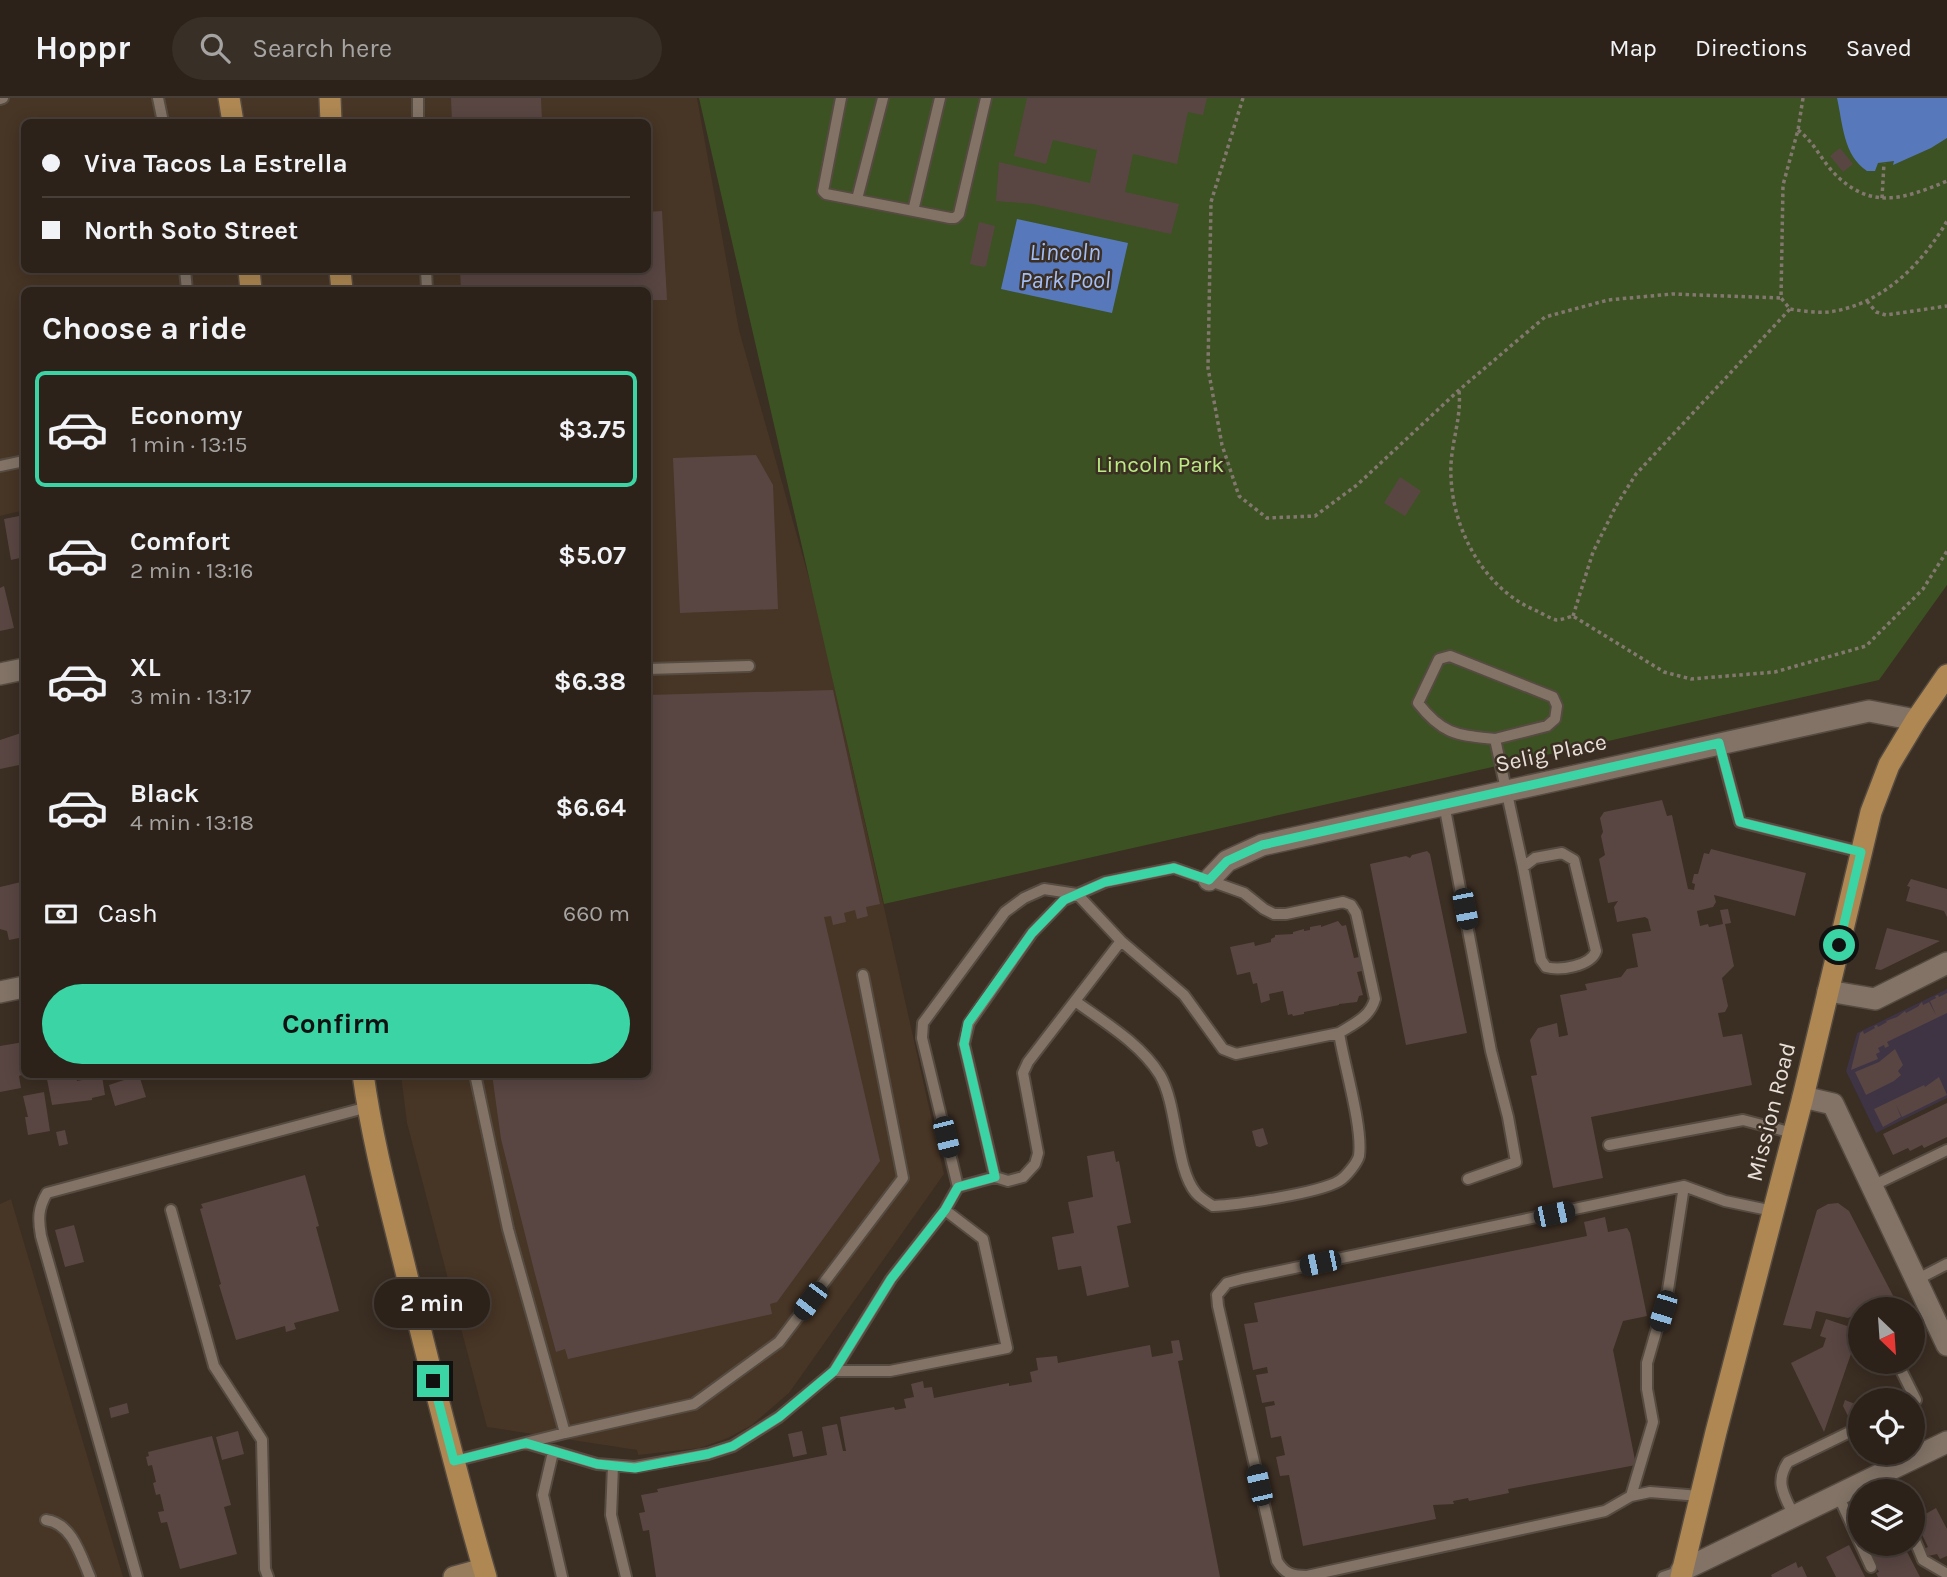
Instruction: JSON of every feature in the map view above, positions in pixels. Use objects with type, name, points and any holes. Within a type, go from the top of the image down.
[{"type":"main road","points":[[229,98],[232,119]]},
{"type":"main road","points":[[330,98],[331,119]]},
{"type":"main road","name":"Mission Road","points":[[1675,1575],[1700,1496],[1803,1097],[1871,812],[1889,765],[1947,675]]},
{"type":"main road","points":[[364,1078],[387,1196],[484,1573]]},
{"type":"street","points":[[0,674],[21,670]]},
{"type":"street","name":"Selig Place","points":[[1209,880],[1227,861],[1262,845],[1505,790],[1869,711],[1916,720]]},
{"type":"street","points":[[1828,991],[1875,999],[1947,964]]},
{"type":"street","points":[[0,992],[21,988]]},
{"type":"street","points":[[1803,1097],[1833,1104],[1947,1345]]},
{"type":"street","points":[[1892,1479],[1947,1442]]},
{"type":"street","points":[[1675,1575],[1848,1492]]},
{"type":"street","points":[[454,1577],[484,1573]]},
{"type":"lane","points":[[158,98],[162,119]]},
{"type":"lane","points":[[418,98],[418,119]]},
{"type":"lane","points":[[841,98],[822,187],[826,194],[955,218],[959,214],[986,98]]},
{"type":"lane","points":[[857,199],[883,98]]},
{"type":"lane","points":[[913,211],[940,98]]},
{"type":"lane","points":[[0,466],[21,462]]},
{"type":"lane","points":[[1450,656],[1553,697],[1557,706],[1555,719],[1546,726],[1496,739],[1458,735],[1434,723],[1418,704],[1439,659],[1450,656]]},
{"type":"lane","points":[[651,669],[749,666]]},
{"type":"lane","points":[[1496,739],[1541,960],[1546,967],[1552,969],[1587,962],[1593,958],[1595,951],[1574,860],[1562,853],[1535,858],[1523,867]]},
{"type":"lane","points":[[1719,743],[1740,822],[1861,852]]},
{"type":"lane","points":[[1444,804],[1491,1051],[1508,1117],[1516,1163],[1468,1179]]},
{"type":"lane","points":[[526,1443],[612,1466],[635,1468],[708,1454],[733,1446],[779,1417],[834,1371],[891,1279],[945,1210],[958,1187],[922,1038],[923,1023],[1005,912],[1024,898],[1044,889],[1077,894],[1121,942],[1184,995],[1223,1049],[1236,1054],[1339,1033],[1372,1010],[1376,999],[1356,913],[1351,905],[1343,902],[1274,914],[1244,893],[1174,868],[1105,882],[1077,894],[1064,900],[1032,933],[968,1023],[964,1044],[995,1177]]},
{"type":"lane","points":[[958,1187],[995,1177],[1009,1181],[1023,1177],[1035,1164],[1038,1153],[1023,1073],[1028,1062],[1121,942]]},
{"type":"lane","points":[[454,1461],[694,1404],[779,1342],[903,1178],[863,975]]},
{"type":"lane","points":[[1075,1001],[1140,1052],[1159,1074],[1167,1091],[1187,1174],[1195,1193],[1213,1206],[1232,1206],[1308,1191],[1340,1180],[1358,1159],[1360,1140],[1339,1033]]},
{"type":"lane","points":[[476,1078],[508,1229],[565,1433]]},
{"type":"lane","points":[[137,1577],[41,1237],[38,1219],[40,1204],[47,1193],[368,1107]]},
{"type":"lane","points":[[1609,1145],[1743,1120],[1793,1133]]},
{"type":"lane","points":[[1872,1186],[1947,1150]]},
{"type":"lane","points":[[1631,1496],[1653,1422],[1647,1389],[1647,1363],[1668,1290],[1684,1186]]},
{"type":"lane","points":[[1700,1496],[1650,1492],[1631,1496],[1605,1511],[1307,1576],[1292,1576],[1282,1570],[1277,1561],[1217,1295],[1227,1283],[1242,1279],[1684,1186],[1725,1201],[1773,1211]]},
{"type":"lane","points":[[170,1210],[214,1366],[262,1440],[265,1569],[268,1577]]},
{"type":"lane","points":[[834,1371],[890,1371],[1007,1348],[983,1239],[945,1210]]},
{"type":"lane","points":[[1916,1280],[1947,1264]]},
{"type":"lane","points":[[1794,1516],[1781,1486],[1781,1472],[1788,1462],[1848,1433]]},
{"type":"lane","points":[[553,1452],[543,1496],[562,1577]]},
{"type":"lane","points":[[612,1466],[611,1516],[625,1577]]},
{"type":"lane","points":[[1838,1495],[1871,1567]]},
{"type":"lane","points":[[46,1520],[61,1524],[68,1532],[90,1577]]},
{"type":"lane","points":[[1921,1556],[1923,1560],[1947,1574]]},
{"type":"path","points":[[1243,98],[1211,202],[1208,368],[1222,445],[1239,496],[1267,518],[1315,516],[1357,485],[1459,390],[1545,317],[1608,300],[1672,294],[1781,298]]},
{"type":"path","points":[[1803,98],[1798,130],[1783,184],[1781,298],[1790,309],[1825,312],[1847,309],[1867,301],[1906,274],[1947,221]]},
{"type":"path","points":[[1798,130],[1850,188],[1872,197],[1892,199],[1914,195],[1947,181]]},
{"type":"path","points":[[1882,198],[1884,163]]},
{"type":"path","points":[[1867,301],[1876,313],[1886,315],[1947,306]]},
{"type":"path","points":[[1573,616],[1593,552],[1636,474],[1790,309]]},
{"type":"path","points":[[1459,390],[1461,410],[1453,441],[1450,475],[1453,499],[1469,544],[1481,565],[1502,590],[1525,607],[1557,620],[1573,616],[1664,672],[1691,679],[1776,672],[1866,646],[1923,589],[1947,551]]},
{"type":"shaded area","points":[[0,98],[697,98],[739,330],[814,596],[944,1174],[789,1393],[752,1425],[728,1438],[700,1448],[638,1455],[637,1450],[487,1427],[407,1123],[401,1078],[651,1078],[651,287],[21,287],[21,511],[0,516]]},
{"type":"shaded area","points":[[1947,989],[1947,1098],[1876,1133],[1846,1071],[1857,1033]]},
{"type":"shaded area","points":[[11,1199],[123,1577],[0,1577],[0,1204]]},
{"type":"green space","name":"Lincoln Park","points":[[699,98],[1947,98],[1947,585],[1879,680],[884,904]]},
{"type":"water","points":[[1837,98],[1947,98],[1947,138],[1893,165],[1894,161],[1878,163],[1875,171],[1867,171],[1849,148]]},
{"type":"water","name":"Lincoln Park Pool","points":[[1017,219],[1128,243],[1112,313],[1001,289]]},
{"type":"building","points":[[451,98],[541,98],[542,119],[452,119]]},
{"type":"building","points":[[1027,98],[1207,98],[1203,115],[1188,112],[1177,164],[1133,154],[1125,192],[1179,204],[1171,234],[1033,204],[996,201],[999,162],[1090,183],[1097,150],[1053,140],[1046,164],[1014,156]]},
{"type":"building","points":[[1840,148],[1853,164],[1843,172],[1830,156]]},
{"type":"building","points":[[662,211],[667,300],[651,300],[651,287],[461,287],[460,273],[651,273],[651,212]]},
{"type":"building","points":[[979,222],[995,226],[986,266],[983,267],[970,264]]},
{"type":"building","points":[[756,455],[773,485],[778,609],[680,613],[673,458]]},
{"type":"building","points":[[1400,477],[1421,491],[1405,516],[1384,503]]},
{"type":"building","points":[[21,516],[21,558],[11,560],[4,519]]},
{"type":"building","points":[[4,586],[14,628],[0,631],[0,588]]},
{"type":"building","points":[[833,690],[880,904],[866,907],[868,916],[857,919],[855,910],[844,913],[846,922],[833,925],[831,916],[824,917],[880,1161],[777,1302],[770,1304],[772,1314],[568,1359],[565,1349],[556,1352],[535,1274],[501,1139],[493,1078],[651,1078],[651,695]]},
{"type":"building","points":[[21,733],[21,765],[0,769],[0,740]]},
{"type":"building","points":[[1662,800],[1667,816],[1672,815],[1688,889],[1694,890],[1694,874],[1698,874],[1704,853],[1709,854],[1711,849],[1806,873],[1795,916],[1714,895],[1716,902],[1713,907],[1697,911],[1700,926],[1708,924],[1709,927],[1723,924],[1720,910],[1728,909],[1731,923],[1725,924],[1734,966],[1722,978],[1728,1006],[1725,1012],[1718,1013],[1723,1037],[1742,1034],[1752,1085],[1591,1117],[1603,1178],[1553,1188],[1531,1076],[1537,1075],[1530,1040],[1538,1028],[1557,1023],[1559,1037],[1568,1035],[1560,995],[1587,990],[1585,984],[1621,977],[1627,969],[1638,967],[1632,934],[1651,931],[1648,919],[1645,917],[1617,922],[1614,907],[1618,901],[1608,903],[1599,859],[1605,855],[1600,818],[1604,812]]},
{"type":"building","points":[[1427,851],[1430,854],[1467,1033],[1406,1045],[1370,864],[1406,856],[1410,858]]},
{"type":"building","points":[[1911,879],[1947,889],[1947,917],[1944,911],[1906,901],[1910,887],[1907,886]]},
{"type":"building","points":[[21,882],[21,938],[9,940],[7,931],[0,929],[0,887]]},
{"type":"building","points":[[1338,921],[1342,926],[1346,925],[1354,958],[1364,956],[1367,970],[1357,972],[1363,995],[1359,996],[1357,1002],[1288,1015],[1283,991],[1269,994],[1270,1000],[1261,1003],[1257,983],[1253,984],[1250,972],[1237,975],[1230,947],[1254,942],[1255,946],[1271,942],[1275,935],[1293,934]]},
{"type":"building","points":[[1887,928],[1940,941],[1881,970],[1875,969]]},
{"type":"building","points":[[1947,993],[1947,1013],[1887,1042],[1889,1046],[1878,1048],[1878,1059],[1851,1070],[1860,1033],[1863,1031],[1864,1034],[1875,1028],[1874,1026],[1878,1027],[1905,1011],[1906,1013],[1922,1002],[1923,1005],[1929,1002],[1936,1015],[1930,1001],[1936,998],[1935,996]]},
{"type":"building","points":[[21,1042],[21,1088],[0,1092],[0,1046]]},
{"type":"building","points":[[1895,1049],[1903,1065],[1898,1071],[1901,1075],[1866,1095],[1855,1072],[1879,1062]]},
{"type":"building","points":[[1939,1077],[1947,1095],[1902,1117],[1896,1105],[1901,1117],[1883,1127],[1874,1109],[1924,1085],[1925,1087]]},
{"type":"building","points":[[47,1078],[77,1078],[77,1081],[102,1078],[105,1095],[92,1100],[52,1105]]},
{"type":"building","points":[[130,1078],[140,1078],[146,1097],[115,1106],[109,1085]]},
{"type":"building","points":[[44,1092],[50,1131],[28,1135],[25,1117],[28,1117],[23,1096]]},
{"type":"building","points":[[1947,1103],[1947,1137],[1924,1148],[1922,1145],[1910,1151],[1908,1148],[1893,1155],[1883,1134]]},
{"type":"building","points":[[1263,1128],[1268,1144],[1256,1146],[1252,1131]]},
{"type":"building","points":[[65,1130],[68,1144],[59,1146],[56,1132]]},
{"type":"building","points":[[1114,1151],[1116,1162],[1119,1161],[1131,1223],[1117,1226],[1129,1287],[1087,1296],[1081,1266],[1058,1270],[1052,1237],[1074,1233],[1068,1202],[1093,1197],[1087,1156]]},
{"type":"building","points":[[305,1175],[339,1311],[294,1323],[296,1329],[286,1332],[285,1326],[236,1340],[219,1285],[221,1284],[200,1209],[203,1208],[201,1204]]},
{"type":"building","points":[[1838,1203],[1849,1211],[1894,1297],[1848,1297],[1848,1318],[1816,1311],[1811,1329],[1783,1325],[1817,1210],[1828,1204]]},
{"type":"building","points":[[1605,1217],[1608,1232],[1627,1228],[1630,1233],[1647,1316],[1623,1321],[1613,1350],[1636,1465],[1508,1489],[1509,1493],[1469,1501],[1468,1498],[1453,1501],[1454,1504],[1433,1505],[1436,1519],[1303,1546],[1289,1475],[1280,1476],[1276,1457],[1285,1455],[1281,1436],[1271,1438],[1265,1407],[1275,1405],[1274,1401],[1262,1403],[1256,1375],[1268,1373],[1267,1367],[1253,1370],[1244,1324],[1258,1322],[1254,1303],[1587,1236],[1584,1222]]},
{"type":"building","points":[[74,1225],[84,1262],[65,1267],[55,1230]]},
{"type":"building","points":[[1826,1319],[1848,1326],[1848,1363],[1824,1432],[1791,1363],[1823,1347],[1826,1338],[1820,1336]]},
{"type":"building","points":[[1179,1340],[1183,1360],[1178,1361],[1220,1577],[656,1577],[649,1530],[643,1531],[639,1513],[645,1512],[641,1495],[658,1492],[657,1489],[827,1455],[822,1427],[837,1424],[843,1451],[846,1451],[840,1417],[894,1407],[895,1410],[906,1408],[904,1399],[914,1397],[911,1384],[923,1381],[924,1388],[932,1387],[934,1398],[1009,1383],[1009,1386],[1032,1382],[1030,1372],[1038,1370],[1036,1358],[1057,1356],[1058,1363],[1150,1345],[1152,1357],[1173,1353],[1171,1341]]},
{"type":"building","points":[[1845,1400],[1848,1401],[1848,1416],[1843,1406]]},
{"type":"building","points":[[127,1403],[129,1413],[111,1418],[109,1408]]},
{"type":"building","points":[[238,1431],[244,1454],[222,1460],[216,1437]]},
{"type":"building","points":[[802,1431],[807,1454],[793,1457],[788,1434]]},
{"type":"building","points":[[212,1436],[231,1505],[224,1507],[237,1554],[180,1569],[167,1522],[161,1523],[158,1512],[164,1511],[160,1494],[156,1495],[152,1465],[148,1466],[146,1457],[149,1456],[148,1452]]},
{"type":"building","points":[[1936,1508],[1947,1529],[1947,1556],[1940,1559],[1937,1554],[1928,1556],[1925,1551],[1928,1547],[1925,1541],[1925,1514]]},
{"type":"building","points":[[1848,1546],[1848,1556],[1854,1556],[1865,1577],[1836,1577],[1826,1557]]},
{"type":"building","points":[[1871,1556],[1909,1556],[1920,1577],[1878,1577],[1876,1573],[1879,1572]]},
{"type":"building","points":[[1796,1562],[1798,1568],[1802,1566],[1807,1577],[1772,1577],[1771,1575]]},
{"type":"route","points":[[433,1381],[454,1461],[526,1443],[597,1464],[635,1468],[708,1454],[733,1446],[779,1417],[834,1371],[891,1279],[945,1210],[958,1187],[995,1177],[964,1044],[968,1023],[1032,933],[1064,900],[1105,882],[1174,868],[1209,880],[1227,861],[1262,845],[1719,743],[1740,822],[1861,852],[1839,945]]}]
